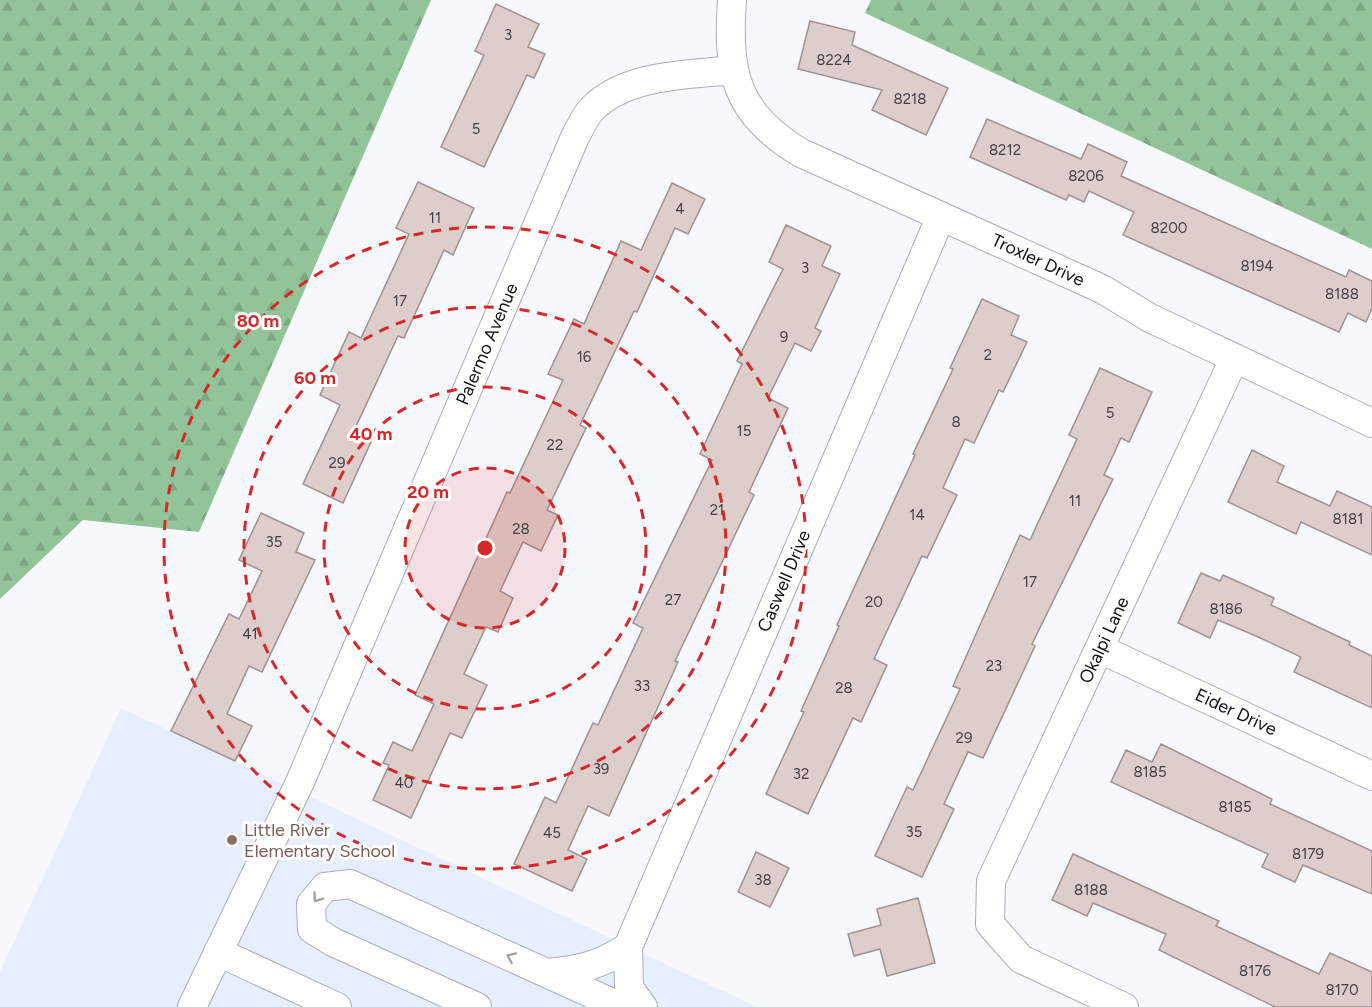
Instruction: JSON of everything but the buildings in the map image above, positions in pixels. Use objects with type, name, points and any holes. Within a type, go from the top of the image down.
[{"type":"street","points":[[732,0],[733,70]]},
{"type":"street","name":"Troxler Drive","points":[[733,70],[743,100],[779,140],[801,153],[1102,289],[1150,318],[1372,423]]},
{"type":"street","name":"Palermo Avenue","points":[[192,1007],[300,782],[575,137],[591,110],[617,91],[662,78],[733,70]]},
{"type":"street","name":"Caswell Drive","points":[[628,946],[941,216]]},
{"type":"street","name":"Okalpi Lane","points":[[1124,1007],[1022,959],[990,924],[992,881],[1234,359]]},
{"type":"street","name":"Eider Drive","points":[[1100,649],[1372,776]]},
{"type":"street","points":[[477,1007],[326,938],[312,929],[311,904],[326,886],[350,884],[621,1007]]},
{"type":"street","points":[[547,973],[572,971],[602,963],[628,946]]},
{"type":"street","points":[[628,946],[629,988],[643,1007]]},
{"type":"street","points":[[218,952],[337,1007]]},
{"type":"shaded area","name":"Little River Elementary School","points":[[121,708],[757,1007],[0,1007],[0,972]]},
{"type":"green space","points":[[0,0],[431,0],[199,532],[83,520],[0,599]]},
{"type":"green space","points":[[871,0],[1372,0],[1372,249],[865,13]]},
{"type":"place","name":"Little River Elementary School","points":[[232,840]]}]
